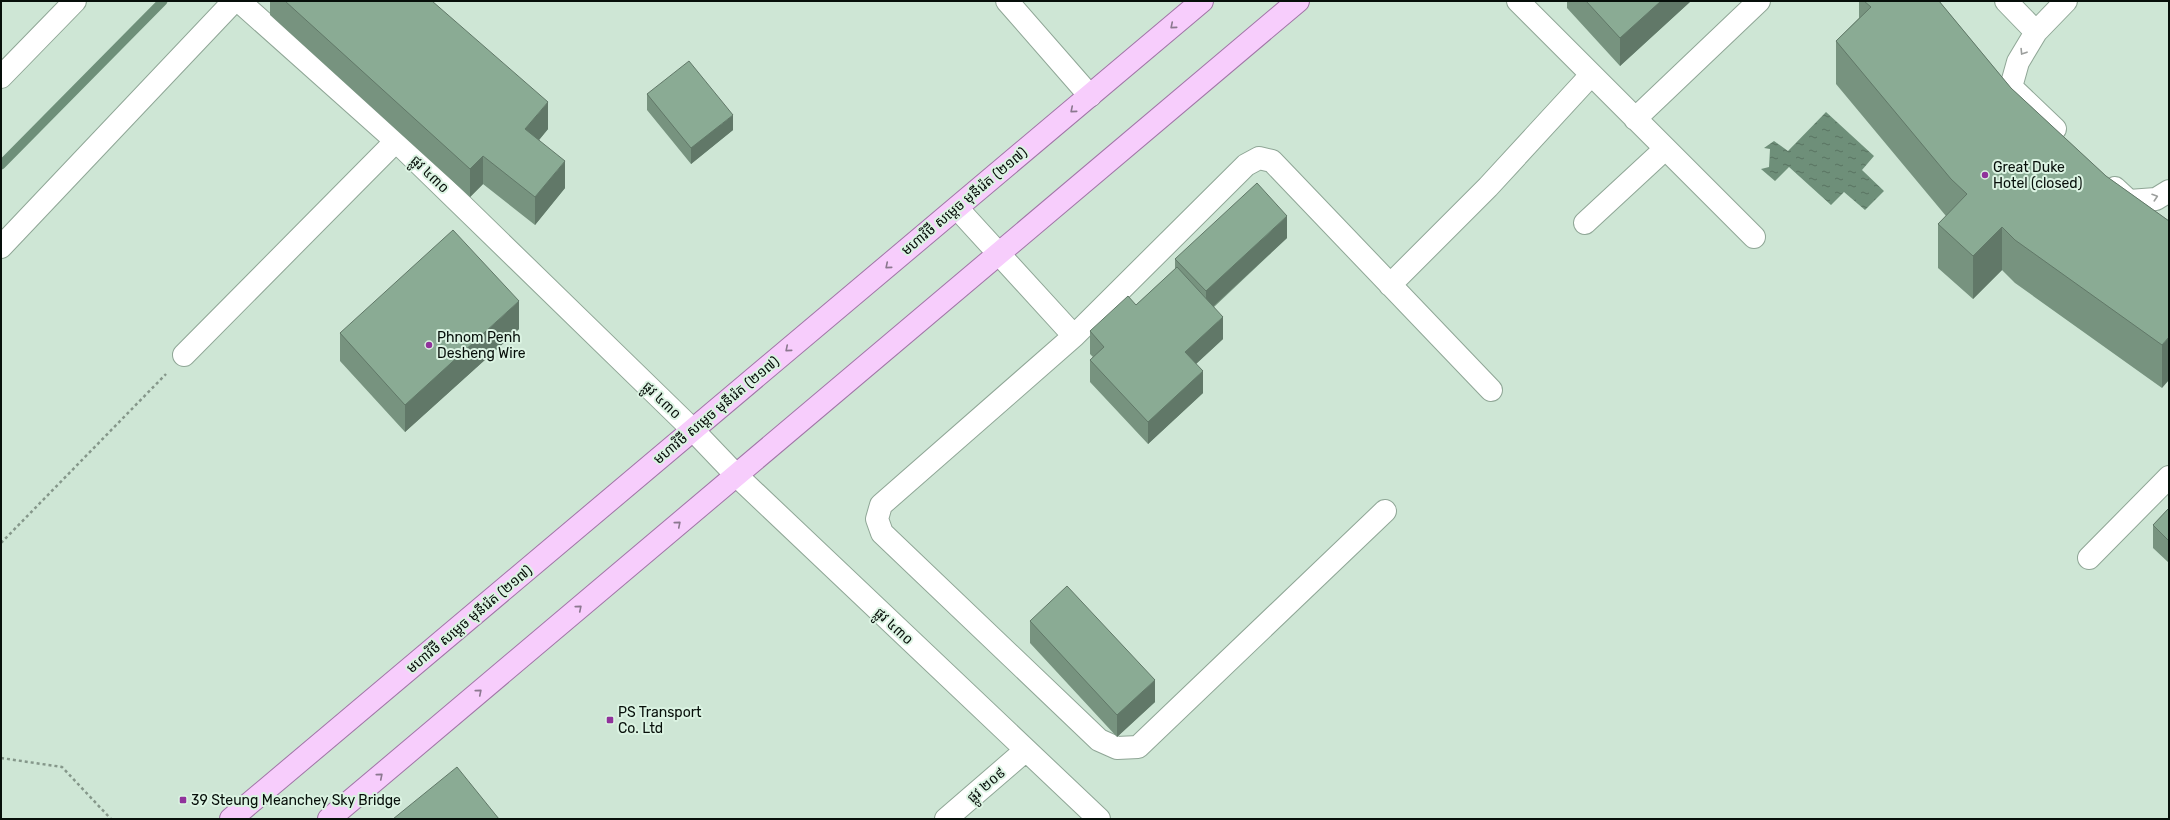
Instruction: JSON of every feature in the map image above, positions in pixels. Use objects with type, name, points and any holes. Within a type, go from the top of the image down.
[{"type":"main road","name":"មហាវិថី សម្តេច មុនីរ៉េត (២១៧)","points":[[231,819],[1202,1]]},
{"type":"main road","points":[[329,819],[1298,1]]},
{"type":"street","points":[[1,77],[75,1]]},
{"type":"street","points":[[1,247],[234,1]]},
{"type":"street","name":"ផ្លូវ ៤៣០","points":[[239,1],[396,141],[693,430],[736,475],[1099,819]]},
{"type":"street","points":[[1007,1],[1090,96]]},
{"type":"street","points":[[1518,1],[1754,237]]},
{"type":"street","points":[[1635,119],[1759,1]]},
{"type":"street","points":[[2006,1],[2036,32]]},
{"type":"street","points":[[2066,1],[2036,32],[2018,62],[2011,87],[2067,141]]},
{"type":"street","points":[[1390,285],[1488,187],[1591,75]]},
{"type":"street","points":[[184,355],[396,141]]},
{"type":"street","points":[[1585,223],[1665,149]]},
{"type":"street","points":[[1385,511],[1138,746],[1117,748],[1099,740],[882,533],[877,519],[881,505],[1074,336],[1246,164],[1259,158],[1272,161],[1491,390]]},
{"type":"street","points":[[2101,174],[2129,201],[2156,199],[2169,191]]},
{"type":"street","points":[[957,208],[1074,336]]},
{"type":"street","points":[[2089,558],[2169,477]]},
{"type":"street","name":"ផ្លូវ ២០៩","points":[[946,819],[1026,750]]},
{"type":"path","points":[[1,543],[184,355]]},
{"type":"path","points":[[1,758],[62,767],[111,819]]},
{"type":"water","points":[[1826,112],[1874,156],[1862,170],[1884,191],[1865,210],[1844,192],[1831,205],[1789,167],[1775,181],[1761,169],[1769,167],[1770,149],[1764,148],[1774,141],[1788,151]]},
{"type":"building","points":[[285,1],[432,1],[548,102],[525,129],[565,161],[535,197],[483,156],[470,169]]},
{"type":"building","points":[[1586,1],[1661,1],[1620,38]]},
{"type":"building","name":"Great Duke Hotel (closed)","points":[[1864,1],[1939,1],[2011,88],[2106,176],[2169,221],[2169,337],[2162,345],[2015,240],[2002,227],[1973,256],[1938,224],[1967,194],[1951,179],[1836,41],[1871,7]]},
{"type":"building","points":[[689,61],[733,115],[691,148],[647,94]]},
{"type":"building","points":[[1257,183],[1287,216],[1206,291],[1175,259]]},
{"type":"building","name":"Phnom Penh Desheng Wire","points":[[453,230],[519,301],[405,405],[340,333]]},
{"type":"building","points":[[1177,267],[1223,317],[1185,352],[1203,371],[1148,422],[1090,360],[1104,347],[1090,331],[1128,296],[1136,305]]},
{"type":"building","points":[[2169,508],[2169,541],[2153,525]]},
{"type":"building","points":[[1067,586],[1155,680],[1117,715],[1030,621]]},
{"type":"building","points":[[457,767],[499,819],[393,819]]},
{"type":"waterway","points":[[1,165],[163,1]]},
{"type":"place","name":"Great Duke Hotel (closed)","points":[[1985,175]]},
{"type":"place","name":"Phnom Penh Desheng Wire","points":[[429,345]]},
{"type":"place","name":"PS Transport Co. Ltd","points":[[610,720]]},
{"type":"place","name":"39 Steung Meanchey Sky Bridge","points":[[183,800]]}]
